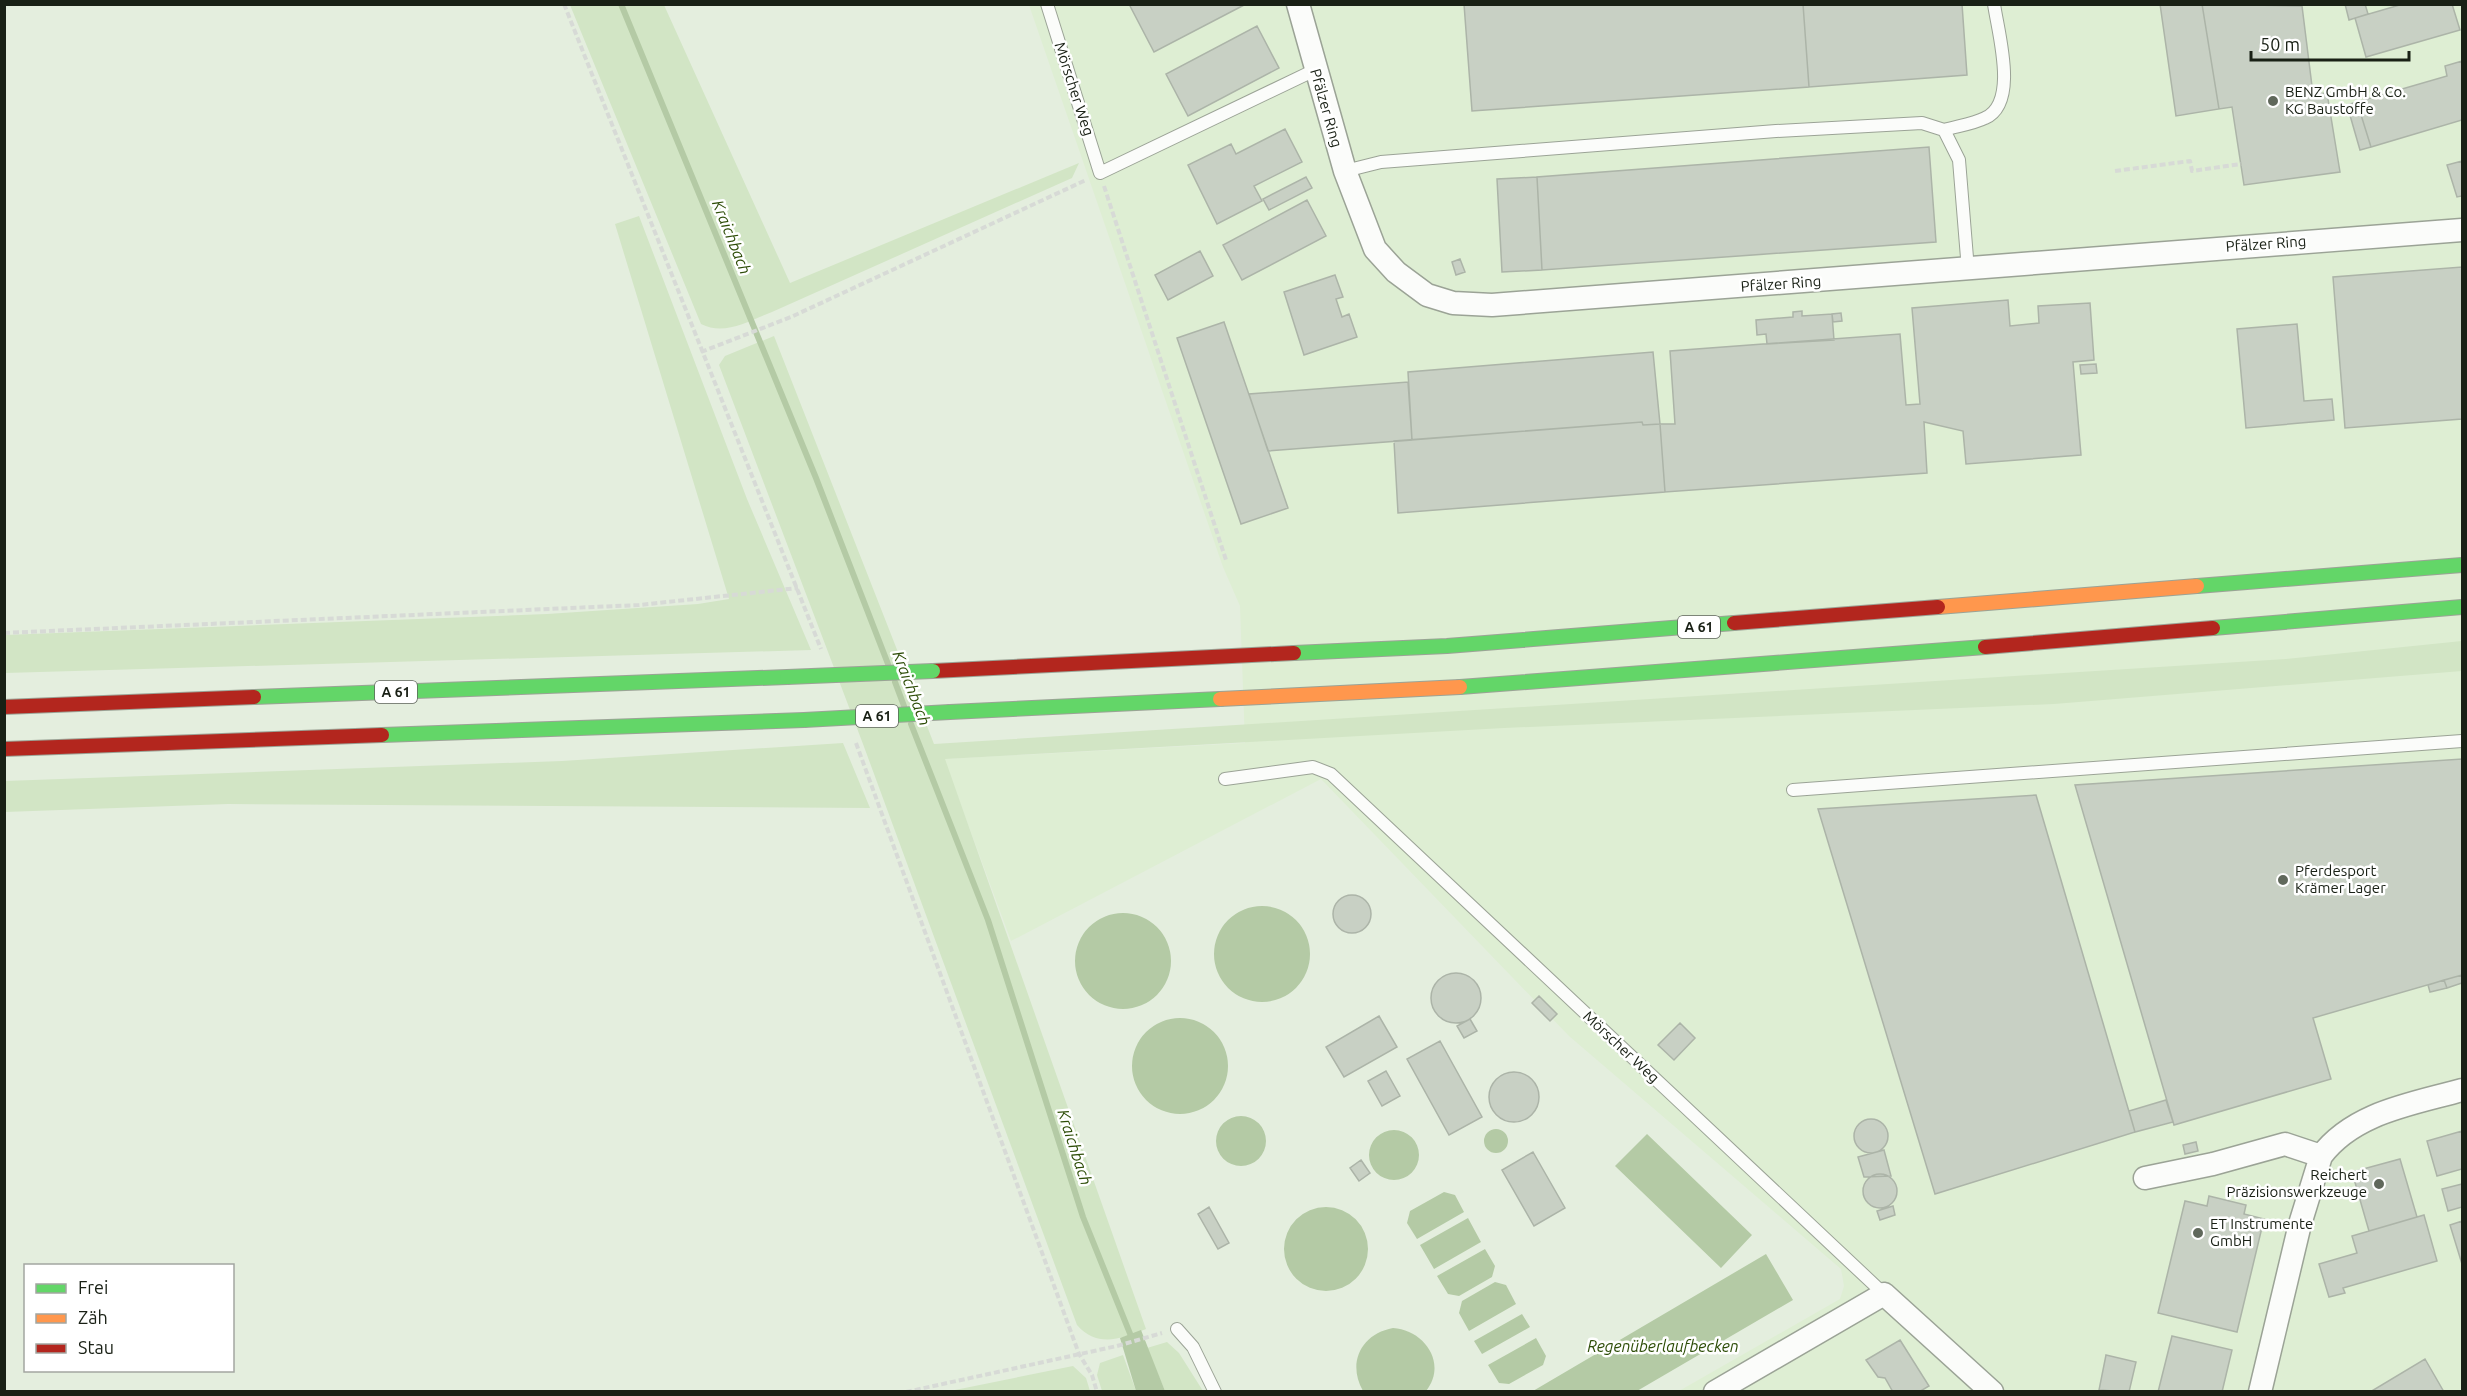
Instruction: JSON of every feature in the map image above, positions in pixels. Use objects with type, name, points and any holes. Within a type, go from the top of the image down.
[{"type":"highway","name":"A 61","points":[[4,707],[933,671],[1447,646],[2463,566]]},
{"type":"highway","name":"A 61","points":[[4,749],[804,720],[1462,687],[2038,643],[2463,607]]},
{"type":"street","name":"Pfälzer Ring","points":[[1298,4],[1345,171],[1375,249],[1396,272],[1427,296],[1453,303],[1492,305],[2463,230]]},
{"type":"street","points":[[2260,1392],[2300,1224],[2321,1156],[2330,1144],[2352,1127],[2373,1116],[2463,1090]]},
{"type":"street","points":[[2145,1178],[2213,1164],[2285,1144],[2301,1147],[2321,1156]]},
{"type":"street","points":[[1715,1392],[1884,1294]]},
{"type":"street","name":"Mörscher Weg","points":[[1884,1294],[1992,1392]]},
{"type":"lane","name":"Mörscher Weg","points":[[1047,4],[1100,173]]},
{"type":"lane","points":[[1345,171],[1381,162],[1776,130],[1922,123],[1944,129],[1988,118],[2004,96],[2004,67],[1994,4]]},
{"type":"lane","points":[[1100,173],[1315,70]]},
{"type":"lane","points":[[1944,129],[1959,160],[1968,270]]},
{"type":"lane","points":[[1793,790],[2463,741]]},
{"type":"lane","name":"Mörscher Weg","points":[[1225,779],[1313,767],[1331,774],[1884,1294]]},
{"type":"lane","points":[[1177,1329],[1193,1347],[1215,1392]]},
{"type":"path","points":[[2115,171],[2190,161],[2192,171],[2241,164]]},
{"type":"path","points":[[701,352],[791,317],[1100,173],[1226,560]]},
{"type":"path","points":[[4,633],[639,605],[798,588]]},
{"type":"path","points":[[906,1392],[1117,1346],[1153,1335]]},
{"type":"path","points":[[1079,1354],[1092,1375],[1097,1392]]},
{"type":"shaded area","points":[[570,5],[664,5],[790,283],[1079,163],[1072,178],[772,312],[728,328],[710,327],[701,324]]},
{"type":"shaded area","points":[[1029,5],[2462,5],[2462,1391],[1679,1391],[1840,1299],[1844,1286],[1841,1269],[1569,1036],[1321,779],[1011,941],[944,759],[1245,743],[1240,606],[1223,567]]},
{"type":"shaded area","points":[[639,216],[747,499],[811,650],[5,673],[5,635],[547,614],[698,604],[729,599],[615,224]]},
{"type":"shaded area","points":[[774,336],[934,744],[2286,659],[2462,641],[2462,671],[2054,704],[1504,728],[945,759],[1146,1329],[1118,1338],[1101,1339],[1093,1337],[1077,1325],[863,744],[719,365],[725,356]]},
{"type":"shaded area","points":[[843,743],[870,808],[228,804],[5,812],[5,781],[562,761]]},
{"type":"shaded area","points":[[1167,1342],[1179,1353],[1203,1391],[1165,1391],[1147,1348]]},
{"type":"shaded area","points":[[1123,1355],[1136,1391],[1102,1391],[1097,1375],[1100,1363]]},
{"type":"shaded area","points":[[1073,1366],[1086,1378],[1090,1391],[950,1391]]},
{"type":"water","points":[[1262,906],[1280,910],[1296,920],[1306,936],[1310,954],[1306,972],[1296,988],[1280,998],[1262,1002],[1244,998],[1228,988],[1218,972],[1214,954],[1218,936],[1228,920],[1244,910]]},
{"type":"water","points":[[1123,913],[1141,917],[1157,927],[1167,943],[1171,961],[1167,979],[1157,995],[1141,1005],[1123,1009],[1105,1005],[1089,995],[1079,979],[1075,961],[1079,943],[1089,927],[1105,917]]},
{"type":"water","points":[[1180,1018],[1198,1022],[1214,1032],[1224,1048],[1228,1066],[1224,1084],[1214,1100],[1198,1110],[1180,1114],[1162,1110],[1146,1100],[1136,1084],[1132,1066],[1136,1048],[1146,1032],[1162,1022]]},
{"type":"water","points":[[1241,1116],[1250,1118],[1261,1127],[1266,1141],[1264,1150],[1255,1161],[1241,1166],[1232,1164],[1221,1155],[1216,1141],[1218,1132],[1227,1121]]},
{"type":"water","points":[[1496,1129],[1504,1133],[1508,1141],[1504,1149],[1496,1153],[1488,1149],[1484,1141],[1488,1133]]},
{"type":"water","points":[[1394,1130],[1403,1132],[1414,1141],[1419,1155],[1417,1164],[1408,1175],[1394,1180],[1385,1178],[1374,1169],[1369,1155],[1371,1146],[1380,1135]]},
{"type":"water","points":[[1647,1134],[1752,1235],[1721,1268],[1615,1166]]},
{"type":"water","points":[[1444,1192],[1455,1195],[1464,1212],[1417,1239],[1407,1223],[1410,1211]]},
{"type":"water","points":[[1326,1207],[1349,1214],[1361,1226],[1368,1249],[1361,1272],[1349,1284],[1326,1291],[1303,1284],[1291,1272],[1284,1249],[1291,1226],[1303,1214]]},
{"type":"water","points":[[1468,1218],[1481,1242],[1434,1269],[1420,1245]]},
{"type":"water","points":[[1485,1249],[1495,1266],[1492,1277],[1459,1296],[1448,1294],[1437,1276]]},
{"type":"water","name":"Regenüberlaufbecken","points":[[1766,1254],[1793,1300],[1637,1391],[1533,1391]]},
{"type":"water","points":[[1495,1282],[1506,1285],[1516,1304],[1469,1331],[1459,1313],[1462,1301]]},
{"type":"water","points":[[1522,1314],[1530,1327],[1482,1354],[1474,1341]]},
{"type":"water","points":[[1393,1328],[1414,1335],[1423,1341],[1429,1350],[1434,1370],[1426,1391],[1363,1391],[1356,1370],[1360,1351],[1373,1336]]},
{"type":"water","points":[[1141,1330],[1165,1391],[1136,1391],[1120,1338]]},
{"type":"water","points":[[1536,1338],[1546,1356],[1543,1365],[1509,1384],[1499,1383],[1488,1365]]},
{"type":"building","points":[[1129,4],[1246,4],[1154,52]]},
{"type":"building","points":[[1464,4],[1803,4],[1809,87],[1472,111]]},
{"type":"building","points":[[1803,4],[1962,4],[1967,75],[1809,87]]},
{"type":"building","points":[[2160,4],[2202,4],[2219,109],[2176,116]]},
{"type":"building","name":"BENZ GmbH & Co. KG Baustoffe","points":[[2202,4],[2302,6],[2313,94],[2327,93],[2340,172],[2244,185],[2232,107],[2219,109]]},
{"type":"building","points":[[2345,4],[2365,4],[2368,14],[2349,20]]},
{"type":"building","points":[[2403,4],[2452,4],[2460,30],[2366,57],[2355,18]]},
{"type":"building","points":[[1257,26],[1279,68],[1188,116],[1166,74]]},
{"type":"building","points":[[2462,61],[2462,120],[2371,147],[2357,102],[2447,76],[2445,66]]},
{"type":"building","points":[[2357,102],[2371,147],[2360,150],[2347,105]]},
{"type":"building","points":[[1285,129],[1302,162],[1254,186],[1262,201],[1217,224],[1188,165],[1231,144],[1236,154]]},
{"type":"building","points":[[1929,147],[1936,242],[1542,270],[1537,177]]},
{"type":"building","points":[[2462,161],[2462,196],[2457,197],[2447,165]]},
{"type":"building","points":[[1306,177],[1312,188],[1269,210],[1263,199]]},
{"type":"building","points":[[1537,177],[1542,270],[1502,272],[1497,179]]},
{"type":"building","points":[[1307,200],[1326,236],[1242,280],[1223,245]]},
{"type":"building","points":[[1200,251],[1213,276],[1168,300],[1155,275]]},
{"type":"building","points":[[1460,259],[1465,272],[1456,275],[1452,262]]},
{"type":"building","points":[[2462,267],[2462,419],[2345,428],[2333,277]]},
{"type":"building","points":[[1335,275],[1343,297],[1336,299],[1342,317],[1349,314],[1357,337],[1304,355],[1284,292]]},
{"type":"building","points":[[2008,300],[2010,326],[2039,323],[2038,306],[2090,303],[2094,360],[2073,362],[2081,455],[1966,464],[1963,431],[1924,422],[1927,473],[1665,492],[1660,424],[1675,424],[1670,351],[1900,334],[1906,405],[1920,404],[1912,308]]},
{"type":"building","points":[[1802,311],[1802,316],[1832,314],[1834,340],[1767,344],[1766,334],[1757,335],[1756,320],[1793,317],[1793,312]]},
{"type":"building","points":[[1841,313],[1842,321],[1833,322],[1832,314]]},
{"type":"building","points":[[1224,322],[1288,508],[1241,524],[1177,338]]},
{"type":"building","points":[[2297,324],[2304,401],[2332,399],[2334,420],[2246,428],[2237,329]]},
{"type":"building","points":[[1653,352],[1660,424],[1643,425],[1642,422],[1412,440],[1408,372]]},
{"type":"building","points":[[2096,364],[2097,373],[2081,374],[2080,365]]},
{"type":"building","points":[[1408,382],[1412,440],[1268,451],[1249,394]]},
{"type":"building","points":[[1642,422],[1643,425],[1660,424],[1665,492],[1398,513],[1394,441]]},
{"type":"building","name":"Pferdesport Krämer Lager","points":[[2462,759],[2462,975],[2313,1018],[2331,1079],[2174,1125],[2075,785]]},
{"type":"building","points":[[2036,795],[2135,1132],[1935,1194],[1818,809]]},
{"type":"building","points":[[1352,895],[1365,901],[1371,914],[1365,927],[1352,933],[1339,927],[1333,914],[1339,901]]},
{"type":"building","points":[[1456,973],[1465,975],[1476,984],[1481,998],[1479,1007],[1470,1018],[1456,1023],[1447,1021],[1436,1012],[1431,998],[1433,989],[1442,978]]},
{"type":"building","points":[[2462,975],[2462,983],[2447,988],[2444,980]]},
{"type":"building","points":[[2444,980],[2447,988],[2430,992],[2428,985]]},
{"type":"building","points":[[1539,996],[1557,1014],[1550,1021],[1532,1003]]},
{"type":"building","points":[[1379,1016],[1397,1047],[1344,1077],[1326,1047]]},
{"type":"building","points":[[1470,1019],[1477,1031],[1464,1038],[1457,1026]]},
{"type":"building","points":[[1680,1023],[1695,1038],[1674,1060],[1658,1045]]},
{"type":"building","points":[[1440,1041],[1482,1117],[1449,1135],[1407,1059]]},
{"type":"building","points":[[1386,1071],[1400,1096],[1382,1106],[1368,1081]]},
{"type":"building","points":[[1514,1072],[1523,1074],[1534,1083],[1539,1097],[1537,1106],[1528,1117],[1514,1122],[1505,1120],[1494,1111],[1489,1097],[1491,1088],[1500,1077]]},
{"type":"building","points":[[2166,1100],[2173,1122],[2135,1132],[2129,1111]]},
{"type":"building","points":[[1871,1119],[1883,1124],[1888,1136],[1883,1148],[1871,1153],[1859,1148],[1854,1136],[1859,1124]]},
{"type":"building","points":[[2462,1131],[2462,1169],[2437,1176],[2427,1141]]},
{"type":"building","points":[[2196,1142],[2198,1151],[2185,1154],[2183,1145]]},
{"type":"building","points":[[1884,1150],[1891,1176],[1864,1177],[1858,1157]]},
{"type":"building","points":[[1533,1152],[1565,1208],[1534,1226],[1502,1170]]},
{"type":"building","points":[[2400,1159],[2417,1217],[2369,1231],[2352,1172]]},
{"type":"building","points":[[1361,1160],[1370,1173],[1359,1181],[1350,1168]]},
{"type":"building","points":[[1880,1174],[1892,1179],[1897,1191],[1892,1203],[1880,1208],[1868,1203],[1863,1191],[1868,1179]]},
{"type":"building","points":[[2462,1184],[2462,1207],[2448,1211],[2442,1189]]},
{"type":"building","points":[[2209,1196],[2246,1205],[2244,1214],[2264,1219],[2237,1332],[2158,1313],[2185,1201],[2207,1206]]},
{"type":"building","points":[[1893,1206],[1895,1215],[1880,1220],[1877,1211]]},
{"type":"building","points":[[1209,1207],[1229,1243],[1218,1249],[1198,1214]]},
{"type":"building","points":[[2424,1215],[2437,1261],[2343,1288],[2345,1293],[2329,1297],[2319,1264],[2357,1253],[2352,1236]]},
{"type":"building","points":[[2462,1221],[2462,1264],[2450,1225]]},
{"type":"building","points":[[2172,1336],[2232,1350],[2222,1392],[2158,1392]]},
{"type":"building","points":[[1900,1340],[1929,1386],[1919,1392],[1893,1392],[1885,1378],[1878,1377],[1866,1360]]},
{"type":"building","points":[[2106,1355],[2136,1362],[2129,1392],[2099,1390]]},
{"type":"building","points":[[2425,1359],[2444,1392],[2370,1392]]},
{"type":"waterway","name":"Kraichbach","points":[[621,4],[816,478],[888,664]]},
{"type":"waterway","name":"Kraichbach","points":[[895,682],[904,706]]},
{"type":"waterway","name":"Kraichbach","points":[[911,724],[988,920],[1083,1217],[1133,1341]]},
{"type":"traffic: fast","points":[[2197,586],[2462,565]]},
{"type":"traffic: fast","points":[[2213,628],[2462,607]]},
{"type":"traffic: fast","points":[[1294,653],[1447,646],[1734,623]]},
{"type":"traffic: fast","points":[[1460,687],[1985,647]]},
{"type":"traffic: fast","points":[[787,677],[933,671]]},
{"type":"traffic: fast","points":[[254,697],[787,677]]},
{"type":"traffic: fast","points":[[950,712],[1220,699]]},
{"type":"traffic: fast","points":[[804,720],[950,712]]},
{"type":"traffic: fast","points":[[382,735],[804,720]]},
{"type":"traffic: slow","points":[[1938,607],[2197,586]]},
{"type":"traffic: slow","points":[[1220,699],[1460,687]]},
{"type":"traffic: jam","points":[[1734,623],[1938,607]]},
{"type":"traffic: jam","points":[[1985,647],[2213,628]]},
{"type":"traffic: jam","points":[[933,671],[1294,653]]},
{"type":"traffic: jam","points":[[4,707],[254,697]]},
{"type":"traffic: jam","points":[[4,749],[382,735]]},
{"type":"place","name":"BENZ GmbH & Co. KG Baustoffe","points":[[2273,101]]},
{"type":"place","name":"Pferdesport Krämer Lager","points":[[2283,880]]},
{"type":"place","name":"Reichert Präzisionswerkzeuge","points":[[2379,1184]]},
{"type":"place","name":"ET Instrumente GmbH","points":[[2198,1233]]}]
